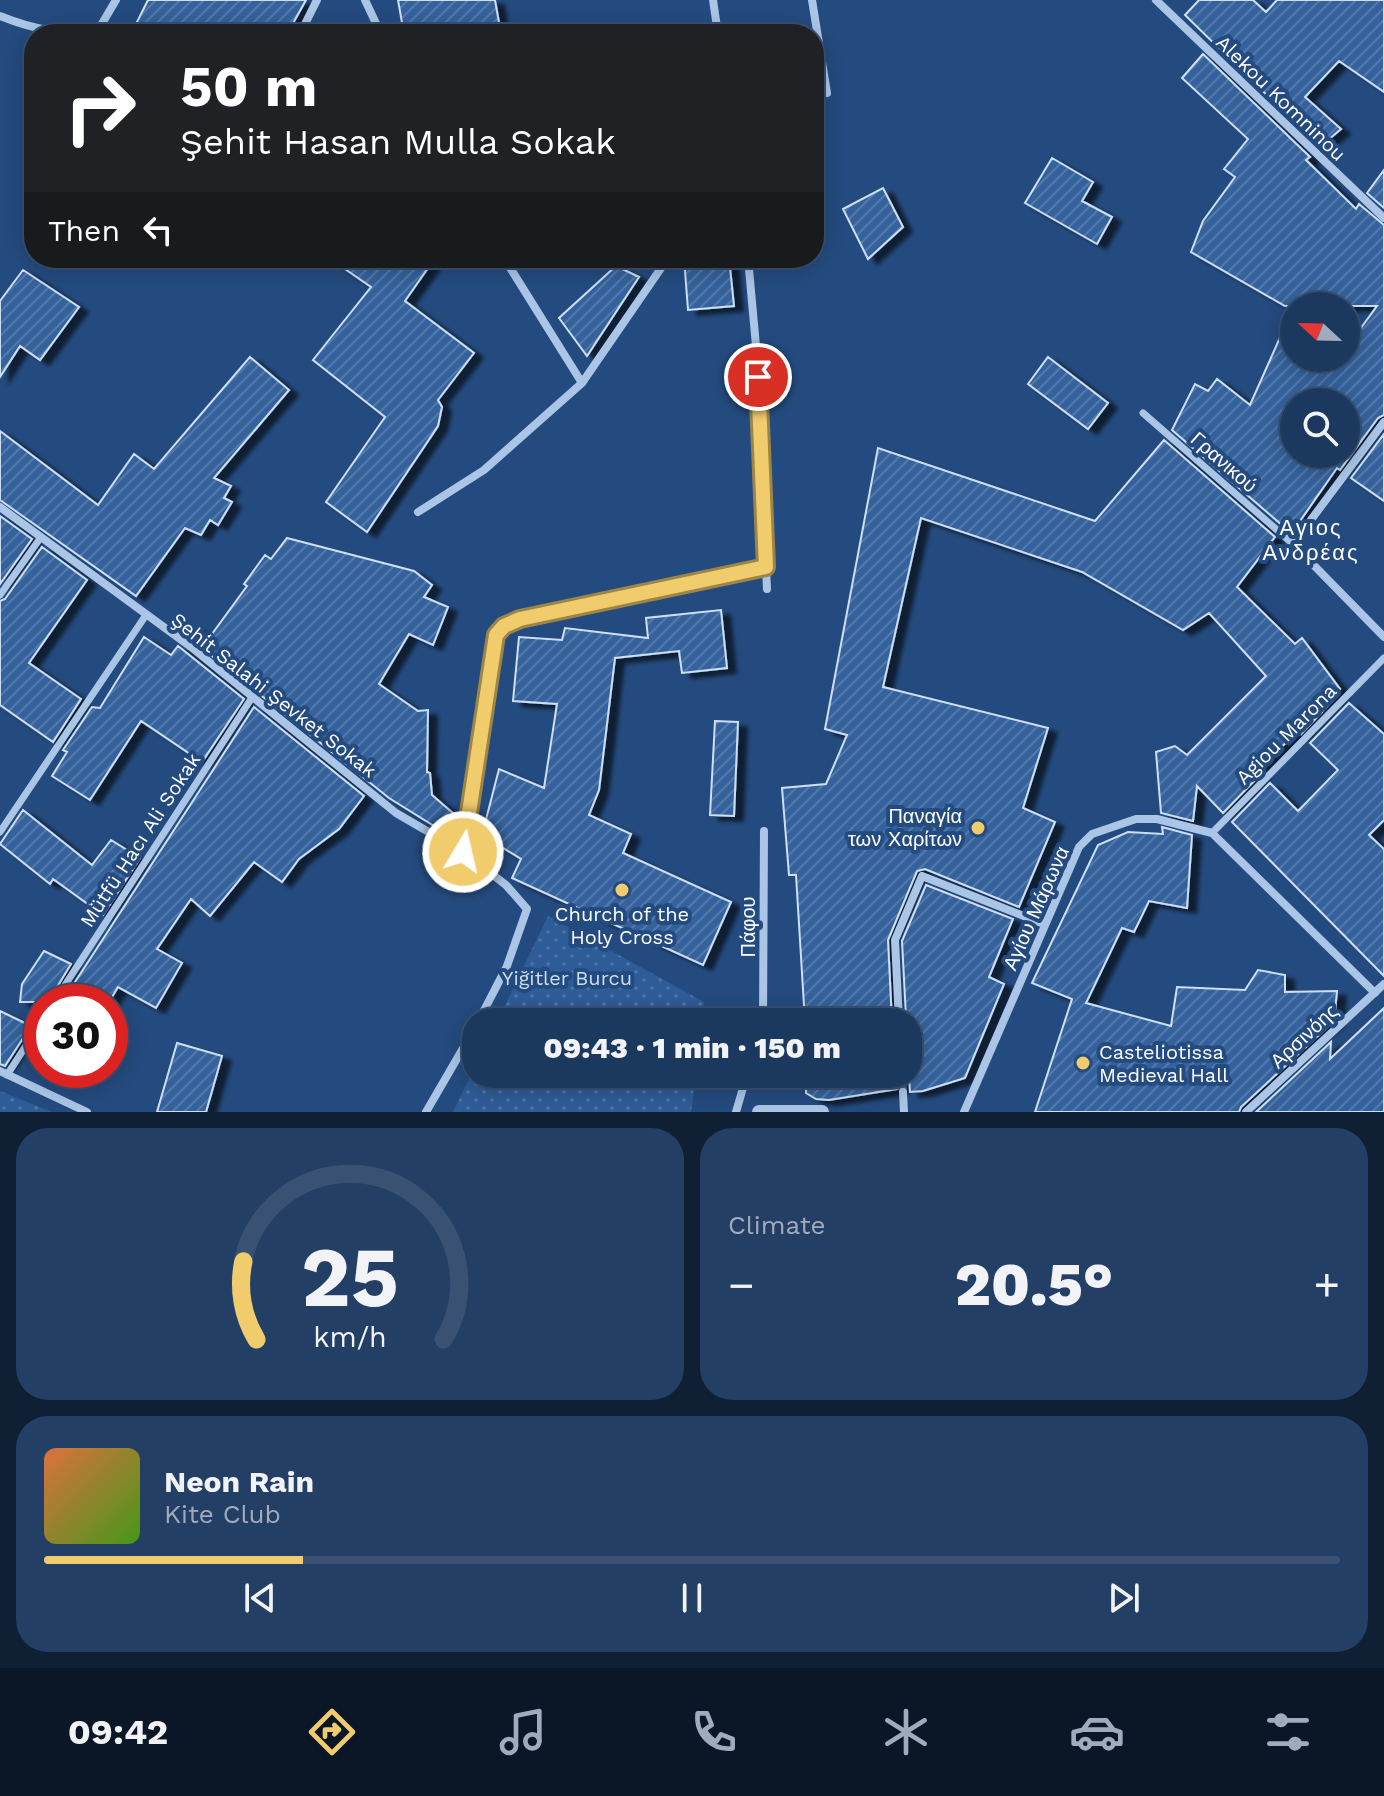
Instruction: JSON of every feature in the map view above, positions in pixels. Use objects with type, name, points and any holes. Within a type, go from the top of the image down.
[{"type":"street","points":[[102,24],[116,0]]},
{"type":"street","points":[[305,24],[317,0]]},
{"type":"street","points":[[365,0],[376,24]]},
{"type":"street","points":[[713,0],[717,24]]},
{"type":"street","points":[[812,0],[816,24]]},
{"type":"street","name":"Alekou Komninou","points":[[1156,0],[1384,218]]},
{"type":"street","points":[[0,16],[24,25]]},
{"type":"street","points":[[824,74],[827,93]]},
{"type":"street","points":[[510,268],[582,383]]},
{"type":"street","points":[[418,512],[484,470],[582,383],[661,268]]},
{"type":"street","points":[[749,268],[756,346],[767,589]]},
{"type":"street","name":"Γρανικού","points":[[1143,413],[1293,544],[1384,637]]},
{"type":"street","points":[[1293,544],[1384,422]]},
{"type":"street","name":"Şehit Salahi Şevket Sokak","points":[[0,507],[253,696],[396,813],[463,852],[506,885],[527,909],[507,966],[485,1008]]},
{"type":"street","points":[[0,595],[41,537]]},
{"type":"street","points":[[463,852],[496,635],[504,626],[520,619],[766,567]]},
{"type":"street","points":[[0,832],[146,615]]},
{"type":"street","name":"Agiou Marona","points":[[1212,833],[1384,658]]},
{"type":"street","name":"Mütfü Hacı Ali Sokak","points":[[66,984],[253,696]]},
{"type":"street","name":"Αγίου Μάρωνα","points":[[964,1112],[1079,847],[1092,834],[1136,819],[1157,819],[1212,833]]},
{"type":"street","name":"Πάφου","points":[[763,1008],[764,831]]},
{"type":"street","points":[[1212,833],[1375,993]]},
{"type":"street","points":[[898,1008],[895,940],[922,876],[1044,924]]},
{"type":"street","name":"Αρσινόης","points":[[1246,1112],[1384,984]]},
{"type":"street","points":[[24,1046],[4,1073],[87,1112]]},
{"type":"street","points":[[426,1112],[462,1050]]},
{"type":"street","points":[[736,1112],[743,1088]]},
{"type":"street","points":[[903,1092],[904,1112]]},
{"type":"street","points":[[759,1112],[822,1112]]},
{"type":"green space","name":"Yiğitler Burcu","points":[[548,916],[704,1002],[703,1008],[504,1008]]},
{"type":"green space","points":[[465,1088],[694,1088],[691,1112],[453,1112]]},
{"type":"green space","points":[[0,1091],[52,1112],[0,1112]]},
{"type":"building","points":[[148,0],[306,0],[293,24],[136,24]]},
{"type":"building","points":[[398,0],[495,0],[499,24],[402,24]]},
{"type":"building","points":[[1199,0],[1253,0],[1266,12],[1277,0],[1384,0],[1384,92],[1339,61],[1305,97],[1341,129],[1320,147],[1185,15]]},
{"type":"building","points":[[1203,54],[1310,157],[1306,160],[1356,209],[1359,204],[1384,225],[1384,415],[1378,418],[1360,443],[1360,388],[1280,388],[1280,468],[1337,468],[1300,521],[1286,522],[1283,526],[1172,430],[1195,384],[1208,391],[1217,379],[1250,405],[1280,338],[1280,372],[1360,372],[1360,329],[1377,306],[1360,306],[1360,292],[1280,292],[1280,303],[1191,252],[1203,221],[1235,177],[1224,169],[1248,139],[1182,78]]},
{"type":"building","points":[[1052,158],[1093,182],[1082,201],[1112,217],[1097,244],[1025,203]]},
{"type":"building","points":[[1384,170],[1384,208],[1367,193]]},
{"type":"building","points":[[883,188],[903,227],[868,259],[843,209]]},
{"type":"building","points":[[343,268],[428,268],[405,301],[474,353],[438,400],[442,407],[438,426],[367,532],[326,502],[385,417],[313,360],[371,287]]},
{"type":"building","points":[[614,268],[639,277],[587,356],[559,318]]},
{"type":"building","points":[[685,268],[730,268],[734,306],[688,310]]},
{"type":"building","points":[[23,270],[79,307],[40,360],[20,346],[0,377],[0,301]]},
{"type":"building","points":[[250,357],[289,390],[214,478],[231,486],[224,498],[232,502],[218,525],[210,520],[201,535],[185,528],[136,596],[0,500],[0,431],[98,505],[134,454],[154,469]]},
{"type":"building","points":[[1048,357],[1108,403],[1088,429],[1028,384]]},
{"type":"building","points":[[1384,434],[1384,501],[1351,478]]},
{"type":"building","points":[[1164,440],[1275,537],[1237,587],[1295,644],[1302,638],[1340,689],[1339,694],[1301,734],[1298,731],[1258,770],[1261,774],[1223,813],[1197,786],[1193,821],[1161,813],[1156,752],[1175,746],[1187,755],[1266,676],[1209,613],[1183,630],[1082,572],[921,518],[883,687],[1048,728],[1023,808],[1055,822],[1019,907],[925,869],[917,871],[888,940],[891,1008],[804,1008],[796,875],[789,875],[782,788],[826,784],[847,735],[825,729],[878,448],[1095,521]]},
{"type":"building","points":[[0,516],[32,539],[0,584]]},
{"type":"building","points":[[287,538],[414,571],[432,585],[424,597],[448,607],[433,645],[409,634],[379,684],[418,711],[428,710],[427,772],[430,773],[432,795],[461,820],[455,839],[389,798],[186,635],[194,626],[209,638],[247,586],[244,584],[265,555],[271,559]]},
{"type":"building","points":[[42,547],[87,580],[29,663],[81,699],[53,742],[0,705],[0,601],[5,599]]},
{"type":"building","points":[[721,610],[727,668],[682,673],[679,651],[615,658],[599,790],[589,815],[631,834],[623,853],[731,902],[703,965],[512,878],[521,859],[482,835],[499,769],[544,788],[557,704],[513,701],[519,637],[562,640],[565,628],[648,638],[646,618]]},
{"type":"building","points":[[144,637],[171,655],[178,646],[244,699],[202,762],[141,721],[90,800],[52,776],[67,752],[63,750],[92,707],[100,708]]},
{"type":"building","points":[[1349,703],[1384,734],[1384,820],[1369,835],[1384,849],[1384,976],[1232,822],[1270,783],[1298,811],[1338,770],[1310,743]]},
{"type":"building","points":[[254,707],[364,796],[339,829],[299,859],[282,882],[254,862],[210,916],[191,899],[157,949],[182,963],[156,1008],[128,993],[128,984],[74,984]]},
{"type":"building","points":[[715,721],[738,722],[734,816],[710,815]]},
{"type":"building","points":[[23,810],[92,865],[111,840],[140,858],[103,915],[53,879],[50,884],[0,844]]},
{"type":"building","points":[[1162,827],[1192,835],[1187,908],[1149,901],[1134,932],[1122,928],[1086,1003],[1171,1026],[1177,987],[1245,990],[1258,970],[1285,975],[1285,992],[1337,991],[1334,1021],[1239,1112],[1035,1112],[1072,999],[1032,983],[1098,845],[1128,832],[1163,834]]},
{"type":"building","points":[[926,885],[1013,919],[989,977],[1004,984],[965,1078],[923,1091],[910,1092],[910,1088],[922,1088],[922,1008],[906,1008],[902,941]]},
{"type":"building","points":[[44,951],[71,964],[59,984],[24,984],[24,1002],[20,1002],[22,984]]},
{"type":"building","points":[[1384,1008],[1384,1112],[1256,1112],[1331,1042],[1330,1059]]},
{"type":"building","points":[[0,1011],[24,1023],[24,1037],[5,1066],[0,1064]]},
{"type":"building","points":[[177,1043],[222,1056],[206,1112],[157,1112]]},
{"type":"building","points":[[806,1088],[898,1088],[829,1100],[816,1099],[806,1093]]},
{"type":"tunnel","points":[[903,1088],[903,1092]]},
{"type":"place","name":"Παναγία των Χαρίτων","points":[[978,828]]},
{"type":"place","name":"Church of the Holy Cross","points":[[622,890]]},
{"type":"place","name":"Casteliotissa Medieval Hall","points":[[1083,1063]]},
{"type":"district","name":"Αγιος Ανδρέας","points":[[1311,540]]},
{"type":"route","points":[[463,852],[496,635],[504,626],[520,619],[766,567],[758,377]]}]
